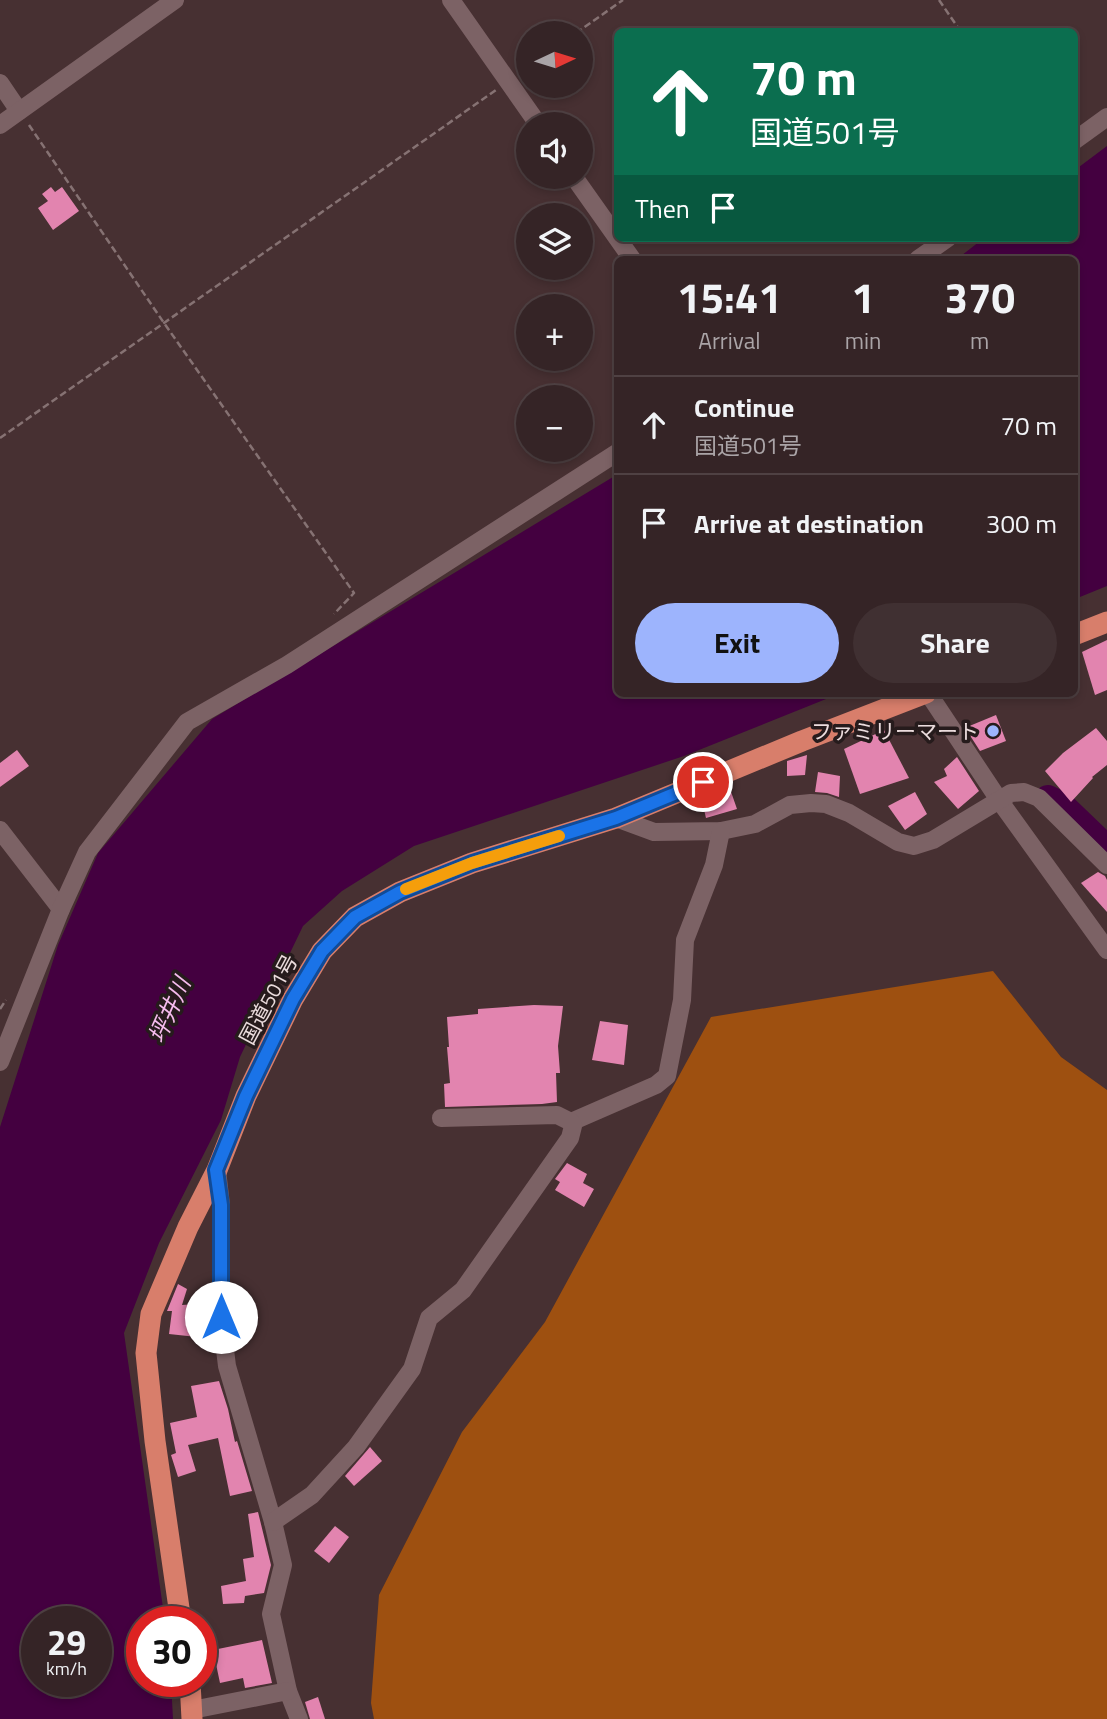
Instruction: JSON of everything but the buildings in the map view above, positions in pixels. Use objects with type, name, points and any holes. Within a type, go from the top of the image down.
[{"type":"highway","points":[[1078,633],[1107,622]]},
{"type":"highway","name":"国道501号","points":[[179,1606],[155,1441],[146,1353],[151,1314],[246,1096],[293,999],[322,951],[355,917],[400,892],[472,863],[616,818],[917,697]]},
{"type":"highway","points":[[191,1697],[192,1715]]},
{"type":"street","points":[[0,125],[174,0]]},
{"type":"street","points":[[451,0],[529,112]]},
{"type":"street","points":[[0,83],[19,111]]},
{"type":"street","points":[[1078,138],[1107,117]]},
{"type":"street","points":[[582,189],[614,234]]},
{"type":"street","points":[[922,256],[942,242]]},
{"type":"street","points":[[0,1062],[61,909],[87,852],[187,722],[287,664],[614,455]]},
{"type":"street","points":[[930,697],[999,800],[1107,950]]},
{"type":"street","points":[[616,818],[654,832],[721,831],[755,824],[790,805],[826,804],[849,813],[898,842],[914,846],[933,840],[1011,793],[1024,792],[1039,798],[1107,865]]},
{"type":"street","points":[[0,830],[61,909]]},
{"type":"street","points":[[571,1122],[656,1085],[667,1076],[682,1000],[685,940],[714,865],[721,831]]},
{"type":"street","points":[[273,1522],[312,1495],[356,1447],[412,1369],[429,1318],[463,1290],[570,1138],[573,1126],[571,1122],[557,1115],[441,1118]]},
{"type":"street","points":[[216,1170],[221,1205],[221,1317],[227,1366],[283,1565],[271,1614],[288,1691],[299,1719]]},
{"type":"street","points":[[192,1715],[288,1691]]},
{"type":"path","points":[[593,21],[623,0]]},
{"type":"path","points":[[939,0],[958,28]]},
{"type":"path","points":[[0,438],[508,82]]},
{"type":"path","points":[[19,111],[164,323],[355,593],[329,620]]},
{"type":"shaded area","points":[[993,971],[1061,1057],[1107,1090],[1107,1719],[374,1719],[371,1703],[379,1595],[462,1432],[545,1322],[711,1017]]},
{"type":"water","points":[[1107,146],[1107,586],[1078,598],[1078,256],[961,256],[979,242],[1078,242],[1078,168]]},
{"type":"water","name":"坪井川","points":[[614,476],[614,697],[831,697],[684,756],[414,846],[342,891],[303,926],[240,1057],[221,1120],[159,1243],[124,1333],[163,1606],[126,1606],[126,1697],[172,1697],[173,1719],[0,1719],[0,1127],[58,945],[98,853],[212,719]]},
{"type":"waterway","points":[[1048,798],[1061,804],[1107,848]]},
{"type":"slow traffic","points":[[406,889],[472,863],[559,836]]},
{"type":"place","name":"ファミリーマート","points":[[993,731]]},
{"type":"route","points":[[221,1317],[221,1205],[216,1170],[246,1096],[293,999],[322,951],[355,917],[400,892],[472,863],[616,818],[703,782]]}]
